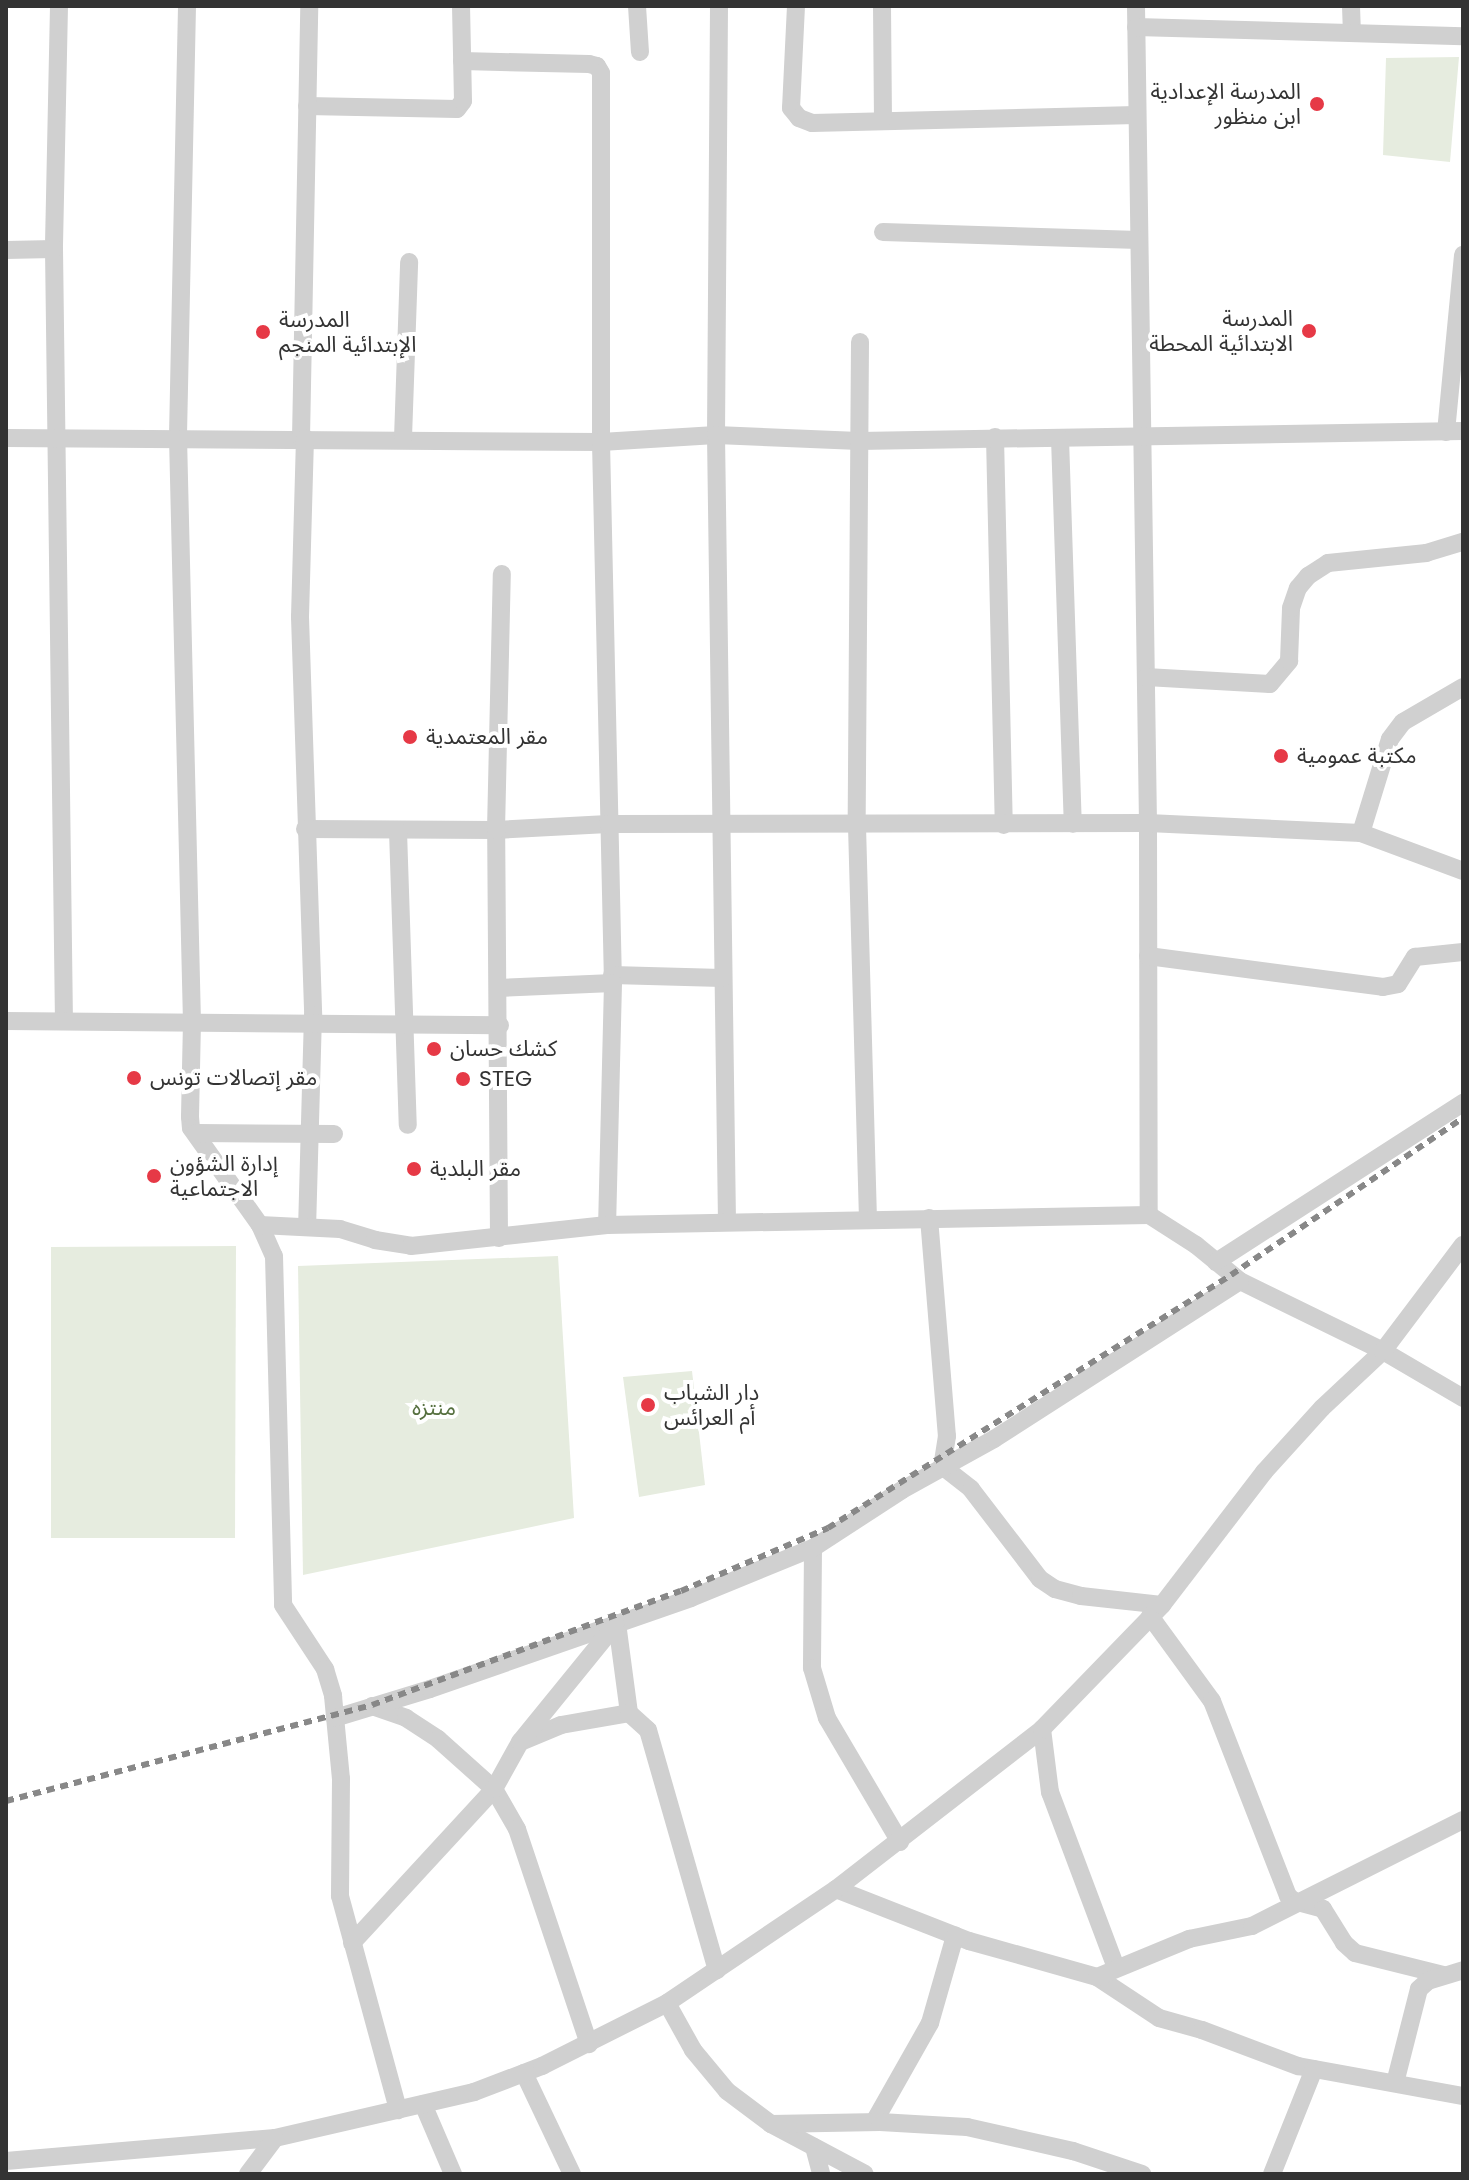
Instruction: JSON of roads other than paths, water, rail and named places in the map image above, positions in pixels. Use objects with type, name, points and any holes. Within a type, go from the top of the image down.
[{"type":"street","points":[[59,6],[54,249],[64,1020]]},
{"type":"street","points":[[187,6],[178,437],[192,1021],[190,1117],[196,1133],[269,1240],[276,1272],[283,1605],[325,1669],[335,1718],[341,1779],[340,1896],[398,2110]]},
{"type":"street","points":[[307,1227],[313,1023],[300,617],[309,6]]},
{"type":"street","points":[[307,106],[457,109],[463,101],[461,6]]},
{"type":"street","points":[[637,6],[640,52]]},
{"type":"street","points":[[719,6],[716,435],[719,823],[727,1221]]},
{"type":"street","points":[[796,6],[791,108],[799,118],[812,123],[883,118],[1136,115]]},
{"type":"street","points":[[882,6],[883,118]]},
{"type":"street","points":[[1136,6],[1148,823],[1149,1215]]},
{"type":"street","points":[[1351,6],[1352,32]]},
{"type":"street","points":[[1136,27],[1463,36]]},
{"type":"street","points":[[462,61],[589,64],[597,66],[601,73],[601,442],[612,979],[607,1225]]},
{"type":"street","points":[[883,232],[1139,240]]},
{"type":"street","points":[[6,250],[54,249]]},
{"type":"street","points":[[6,438],[403,438],[601,442],[716,435],[859,441],[1141,434],[1454,432],[1463,255]]},
{"type":"street","points":[[403,438],[409,262]]},
{"type":"street","points":[[860,342],[857,826],[868,1219]]},
{"type":"street","points":[[995,437],[1004,825]]},
{"type":"street","points":[[1060,438],[1073,824]]},
{"type":"street","points":[[1146,677],[1270,684],[1289,661],[1291,608],[1298,588],[1308,576],[1328,563],[1426,553],[1463,542]]},
{"type":"street","points":[[499,1238],[500,1025],[496,830],[502,574]]},
{"type":"street","points":[[1361,833],[1390,739],[1403,722],[1463,687]]},
{"type":"street","points":[[305,829],[496,830],[608,824],[719,823],[857,826],[1148,823],[1361,833],[1463,871]]},
{"type":"street","points":[[398,831],[407,1022],[408,1125]]},
{"type":"street","points":[[1148,956],[1383,987],[1398,984],[1415,957],[1463,952]]},
{"type":"street","points":[[498,988],[612,979],[722,978]]},
{"type":"street","points":[[6,1021],[500,1025]]},
{"type":"street","points":[[1216,1262],[1463,1103]]},
{"type":"street","points":[[196,1133],[334,1134]]},
{"type":"street","points":[[260,1225],[340,1229],[375,1240],[411,1246],[499,1238],[533,1230],[607,1225],[1149,1215],[1240,1281],[1383,1351],[1463,1398]]},
{"type":"street","points":[[929,1218],[947,1436],[942,1466]]},
{"type":"street","points":[[10,2174],[6,2162],[275,2138],[474,2092],[589,2044],[667,2003],[836,1889],[1042,1729],[1156,1610],[1264,1472],[1322,1408],[1383,1351],[1463,1245]]},
{"type":"street","points":[[335,1718],[691,1598],[813,1548],[942,1466],[994,1439],[1240,1281]]},
{"type":"street","points":[[942,1466],[971,1489],[1040,1579],[1055,1589],[1081,1596],[1156,1610],[1212,1701],[1288,1896],[1299,1903],[1323,1909],[1344,1943],[1355,1953],[1443,1975]]},
{"type":"street","points":[[813,1548],[812,1668],[827,1718],[900,1842]]},
{"type":"street","points":[[352,1943],[494,1789],[520,1742],[617,1623]]},
{"type":"street","points":[[617,1623],[629,1713],[648,1730],[717,1970]]},
{"type":"street","points":[[372,1706],[406,1718],[438,1739],[494,1789],[517,1829],[589,2044]]},
{"type":"street","points":[[520,1742],[561,1725],[629,1713]]},
{"type":"street","points":[[1042,1729],[1050,1792],[1116,1968]]},
{"type":"street","points":[[1097,1977],[1189,1939],[1244,1929],[1463,1820]]},
{"type":"street","points":[[836,1889],[955,1936],[1097,1977],[1159,2018],[1314,2069],[1463,2096]]},
{"type":"street","points":[[874,2122],[930,2023],[955,1936]]},
{"type":"street","points":[[1395,2083],[1419,1989],[1428,1981],[1463,1970]]},
{"type":"street","points":[[667,2003],[693,2050],[727,2091],[771,2124],[865,2174]]},
{"type":"street","points":[[1272,2174],[1314,2069]]},
{"type":"street","points":[[524,2073],[572,2174]]},
{"type":"street","points":[[423,2104],[453,2174]]},
{"type":"street","points":[[771,2124],[874,2122],[967,2127],[1073,2151],[1142,2174]]},
{"type":"street","points":[[248,2174],[275,2138]]},
{"type":"street","points":[[814,2147],[814,2172]]},
{"type":"railway","points":[[6,1801],[372,1705],[681,1591],[828,1528],[1231,1275],[1463,1118]]},
{"type":"place","name":"المدرسة الإعدادية ابن منظور","points":[[1317,104]]},
{"type":"place","name":"المدرسة الابتدائية المحطة","points":[[1309,331]]},
{"type":"place","name":"المدرسة الإبتدائية المنجم","points":[[263,332]]},
{"type":"place","name":"مقر المعتمدية","points":[[410,737]]},
{"type":"place","name":"مكتبة عمومية","points":[[1281,756]]},
{"type":"place","name":"كشك حسان","points":[[434,1049]]},
{"type":"place","name":"مقر إتصالات تونس","points":[[134,1078]]},
{"type":"place","name":"STEG","points":[[463,1079]]},
{"type":"place","name":"مقر البلدية","points":[[414,1169]]},
{"type":"place","name":"إدارة الشؤون الاجتماعية","points":[[154,1176]]},
{"type":"place","name":"دار الشباب أم العرائس","points":[[648,1405]]},
{"type":"park label","name":"منتزه","points":[[434,1408]]}]
